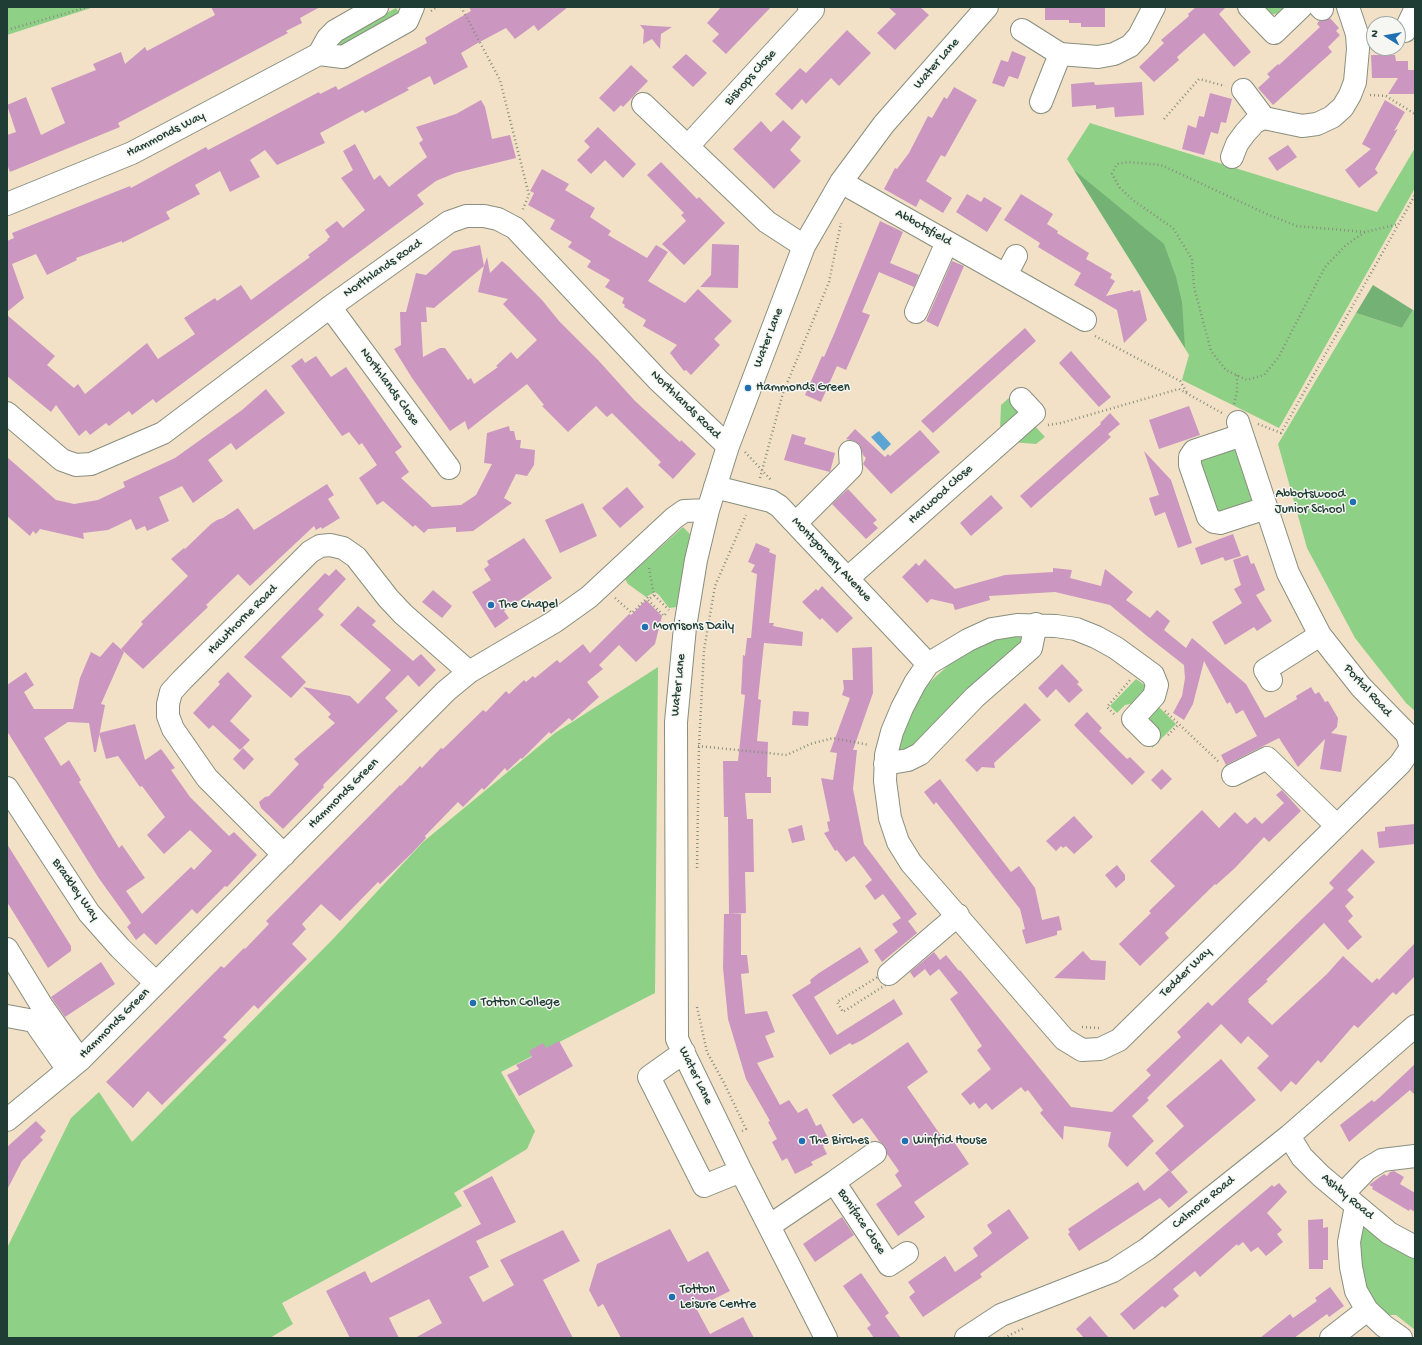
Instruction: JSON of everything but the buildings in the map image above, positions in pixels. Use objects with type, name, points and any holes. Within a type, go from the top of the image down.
[{"type":"street","points":[[377,7],[335,31],[328,38],[319,54],[343,57],[407,21],[413,7]]},
{"type":"street","name":"Water Lane","points":[[826,1338],[741,1171],[677,1039],[676,722],[685,627],[696,560],[715,487],[728,446],[804,246],[841,182],[884,124],[987,7]]},
{"type":"street","points":[[1022,30],[1060,54],[1098,57],[1114,54],[1130,46],[1139,36],[1154,7]]},
{"type":"street","points":[[1249,7],[1274,33],[1314,8]]},
{"type":"street","points":[[1232,157],[1237,144],[1255,122],[1264,118],[1302,126],[1317,124],[1332,117],[1342,107],[1352,91],[1357,65],[1366,33],[1348,7]]},
{"type":"street","name":"Bishops Close","points":[[688,146],[811,9]]},
{"type":"street","points":[[1406,32],[1415,10]]},
{"type":"street","name":"Hammonds Way","points":[[7,204],[132,153],[319,54]]},
{"type":"street","points":[[1041,102],[1060,54]]},
{"type":"street","points":[[1243,90],[1264,118]]},
{"type":"street","points":[[643,104],[767,222],[804,246]]},
{"type":"street","name":"Abbotsfield","points":[[841,182],[947,242],[1011,266],[1085,320]]},
{"type":"street","name":"Northlands Road","points":[[7,413],[62,460],[76,465],[91,464],[163,433],[330,307],[449,222],[466,216],[484,216],[498,219],[515,228],[658,380],[728,446]]},
{"type":"street","points":[[916,312],[947,242]]},
{"type":"street","name":"Northlands Close","points":[[330,307],[448,468]]},
{"type":"street","name":"Harwood Close","points":[[848,578],[1033,412]]},
{"type":"street","points":[[1237,425],[1194,451],[1190,457],[1190,464],[1208,517],[1214,522],[1220,522],[1266,508]]},
{"type":"street","name":"Portal Road","points":[[1237,425],[1288,573],[1320,635],[1361,687],[1407,734],[1411,748]]},
{"type":"street","points":[[796,523],[852,468],[850,452]]},
{"type":"street","name":"Montgomery Avenue","points":[[715,487],[754,497],[779,506],[928,664]]},
{"type":"street","name":"Hammonds Green","points":[[7,1120],[74,1065],[284,856],[446,691],[469,672],[554,622],[588,597],[646,546],[674,518],[684,511],[708,510]]},
{"type":"street","name":"Hawthorne Road","points":[[284,856],[207,778],[173,729],[168,716],[168,704],[171,692],[182,680],[304,558],[320,546],[330,544],[343,548],[356,557],[388,598],[403,614],[469,672]]},
{"type":"street","points":[[1036,624],[1030,648],[1020,660],[975,697],[920,754],[908,760],[886,756],[902,708],[915,683],[928,664],[968,640],[992,629],[1017,625],[1036,624],[1076,629],[1096,637],[1116,648],[1153,675],[1157,685],[1154,696],[1129,714],[1149,735]]},
{"type":"street","points":[[1265,670],[1320,635]]},
{"type":"street","name":"Tedder Way","points":[[886,756],[887,798],[898,842],[911,863],[958,915],[1064,1039],[1082,1050],[1100,1049],[1119,1040],[1400,764],[1411,748]]},
{"type":"street","points":[[1233,775],[1267,758],[1337,826]]},
{"type":"street","name":"Brackley Way","points":[[7,788],[89,913],[120,948],[156,983]]},
{"type":"street","points":[[888,974],[958,915]]},
{"type":"street","points":[[7,949],[42,1006],[74,1065]]},
{"type":"street","points":[[7,1016],[34,1020],[74,1065]]},
{"type":"street","name":"Calmore Road","points":[[974,1336],[1001,1315],[1113,1271],[1147,1249],[1289,1136],[1415,1026]]},
{"type":"street","points":[[684,1052],[649,1077],[704,1186],[741,1171]]},
{"type":"street","name":"Ashby Road","points":[[1289,1136],[1302,1157],[1349,1200],[1389,1233],[1415,1247]]},
{"type":"street","name":"Boniface Close","points":[[769,1226],[875,1153]]},
{"type":"street","points":[[1401,1338],[1384,1326],[1367,1310],[1356,1291],[1351,1267],[1349,1242],[1349,1200],[1367,1169],[1382,1160],[1415,1156]]},
{"type":"street","name":"Boniface Close","points":[[834,1182],[889,1265],[907,1253]]},
{"type":"street","points":[[1335,1336],[1367,1310]]},
{"type":"path","points":[[7,30],[88,7]]},
{"type":"path","points":[[461,7],[500,80],[529,195],[515,228]]},
{"type":"path","points":[[1164,118],[1199,79],[1243,90]]},
{"type":"path","points":[[1352,91],[1386,96],[1415,114]]},
{"type":"path","points":[[1365,232],[1346,245],[1325,267],[1287,343],[1264,375],[1247,380],[1226,370],[1211,351],[1194,287],[1192,259],[1173,228],[1134,201],[1120,188],[1112,174],[1117,164],[1129,162],[1161,165],[1269,215],[1297,226],[1365,232],[1399,224]]},
{"type":"path","points":[[1033,412],[1061,423],[1179,389],[1237,425],[1254,423],[1281,433],[1415,195]]},
{"type":"path","points":[[697,874],[699,746],[704,650],[715,586],[754,497],[783,393],[829,282],[842,217]]},
{"type":"path","points":[[1085,320],[1080,328],[1180,381],[1188,394]]},
{"type":"path","points":[[1237,375],[1237,425]]},
{"type":"path","points":[[728,446],[743,450],[774,483]]},
{"type":"path","points":[[646,546],[654,595],[669,611]]},
{"type":"path","points":[[608,602],[614,597],[632,613],[648,597],[649,599],[654,595]]},
{"type":"path","points":[[649,599],[664,616]]},
{"type":"path","points":[[1152,698],[1233,775]]},
{"type":"path","points":[[676,744],[787,755],[810,744],[833,738],[886,756]]},
{"type":"path","points":[[888,974],[887,984],[843,1012],[837,1002],[881,975],[888,974]]},
{"type":"path","points":[[697,1000],[707,1052],[746,1129],[726,1140]]},
{"type":"path","points":[[1075,1027],[1105,1028]]},
{"type":"path","points":[[1004,1338],[1029,1326]]},
{"type":"green space","points":[[7,7],[94,7],[7,35]]},
{"type":"green space","points":[[1262,7],[1286,7],[1279,13],[1270,15]]},
{"type":"green space","points":[[396,8],[401,15],[341,47],[338,45],[342,36]]},
{"type":"green space","points":[[1090,123],[1377,212],[1415,148],[1415,188],[1279,428],[1182,380],[1189,355],[1067,159]]},
{"type":"green space","points":[[1074,170],[1164,244],[1176,277],[1182,302],[1185,348]]},
{"type":"green space","points":[[1373,285],[1413,310],[1402,328],[1356,313]]},
{"type":"green space","name":"Abbotswood Junior School","points":[[1413,310],[1415,311],[1415,711],[1406,703],[1355,638],[1307,548],[1278,444],[1356,313],[1402,328]]},
{"type":"green space","points":[[1010,397],[1021,412],[1000,430],[1001,405]]},
{"type":"green space","points":[[1034,425],[1045,437],[1036,444],[1011,442]]},
{"type":"green space","points":[[1238,443],[1256,501],[1215,517],[1194,457]]},
{"type":"green space","points":[[683,527],[690,534],[689,541],[677,607],[669,608],[655,592],[646,597],[628,584],[625,579]]},
{"type":"green space","points":[[1013,634],[1023,637],[1027,644],[917,749],[902,752],[898,747],[917,698],[929,683],[955,659],[973,648]]},
{"type":"green space","name":"Totton College","points":[[658,667],[655,993],[501,1072],[535,1131],[527,1149],[454,1193],[462,1206],[282,1303],[293,1324],[270,1338],[7,1338],[7,1248],[71,1118],[99,1092],[132,1142],[333,939],[423,842],[555,733]]},
{"type":"green space","points":[[1136,679],[1146,686],[1147,692],[1135,703],[1125,705],[1117,713],[1110,706]]},
{"type":"green space","points":[[1153,706],[1159,707],[1176,724],[1152,748],[1146,713]]},
{"type":"green space","points":[[1365,1223],[1415,1253],[1415,1330],[1396,1315],[1384,1315],[1374,1304],[1360,1273],[1357,1234]]},
{"type":"water","points":[[879,431],[891,444],[884,451],[871,437]]},
{"type":"place","name":"Hammonds Green","points":[[748,388]]},
{"type":"place","name":"Abbotswood Junior School","points":[[1353,502]]},
{"type":"place","name":"The Chapel","points":[[491,605]]},
{"type":"place","name":"Morrisons Daily","points":[[645,627]]},
{"type":"place","name":"Totton College","points":[[473,1003]]},
{"type":"place","name":"The Birches","points":[[802,1141]]},
{"type":"place","name":"Winfrid House","points":[[905,1141]]},
{"type":"place","name":"Totton Leisure Centre","points":[[672,1297]]}]
